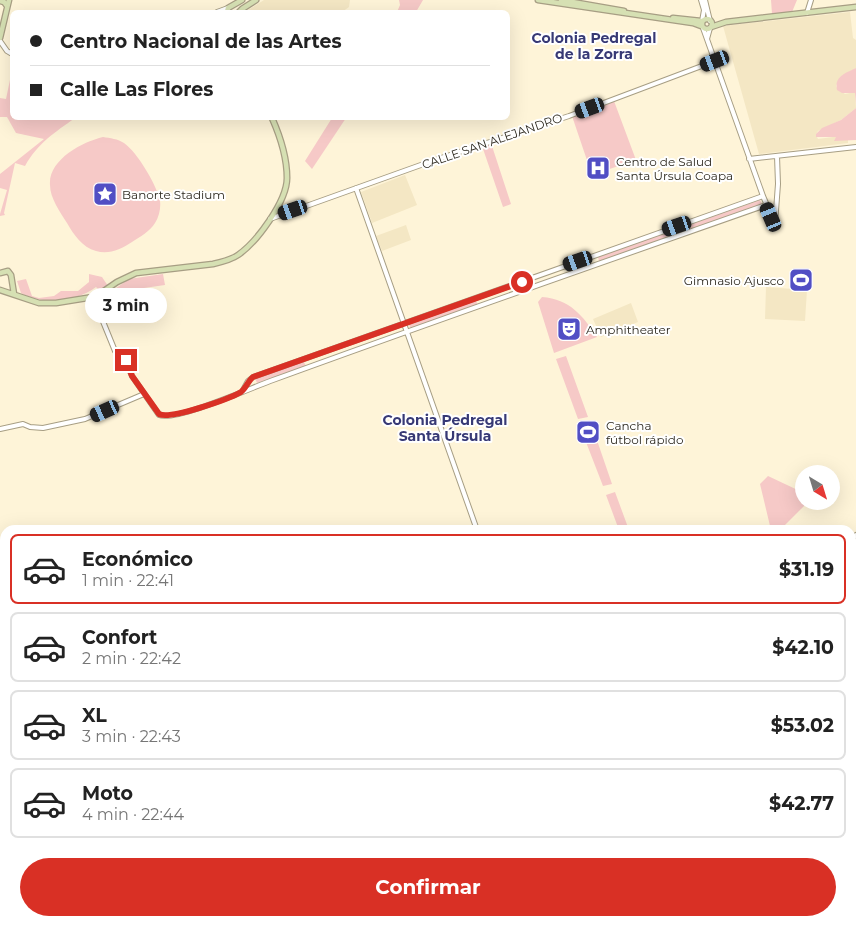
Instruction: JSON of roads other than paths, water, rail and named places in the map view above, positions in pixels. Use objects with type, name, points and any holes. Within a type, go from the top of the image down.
[{"type":"main road","points":[[228,10],[242,0]]},
{"type":"main road","points":[[241,10],[256,0]]},
{"type":"main road","points":[[538,0],[693,24],[711,24],[856,7]]},
{"type":"main road","points":[[561,0],[711,24]]},
{"type":"main road","points":[[0,1],[4,2],[7,7]]},
{"type":"main road","points":[[0,39],[8,1]]},
{"type":"main road","points":[[0,290],[39,303],[47,303],[102,293],[122,279],[136,273],[225,262],[239,254],[260,234],[284,193],[287,178],[285,160],[273,120]]},
{"type":"main road","points":[[0,273],[8,271],[11,275],[14,294]]},
{"type":"street","points":[[703,0],[702,24],[749,159],[775,224],[778,184],[777,156]]},
{"type":"street","points":[[703,0],[711,24],[707,39]]},
{"type":"street","points":[[807,13],[811,0]]},
{"type":"street","points":[[0,39],[10,53]]},
{"type":"street","name":"CALLE SAN ALEJANDRO","points":[[269,219],[569,116],[715,61]]},
{"type":"street","points":[[749,159],[856,147]]},
{"type":"street","points":[[356,188],[475,525]]},
{"type":"street","points":[[243,391],[248,381],[253,377],[763,196]]},
{"type":"street","points":[[93,296],[115,352],[126,360],[132,376],[159,414],[164,416],[172,415],[208,404],[766,205]]},
{"type":"street","points":[[0,430],[23,424],[30,427],[43,428],[85,419],[144,394]]},
{"type":"place","name":"Centro de Salud Santa Úrsula Coapa","points":[[598,168]]},
{"type":"place","name":"Banorte Stadium","points":[[105,194]]},
{"type":"place","name":"Gimnasio Ajusco","points":[[801,280]]},
{"type":"place","name":"Amphitheater","points":[[569,329]]},
{"type":"place","name":"Cancha fútbol rápido","points":[[588,432]]},
{"type":"district","name":"Colonia Pedregal de la Zorra","points":[[594,46]]},
{"type":"district","name":"Colonia Pedregal Santa Úrsula","points":[[445,428]]}]
